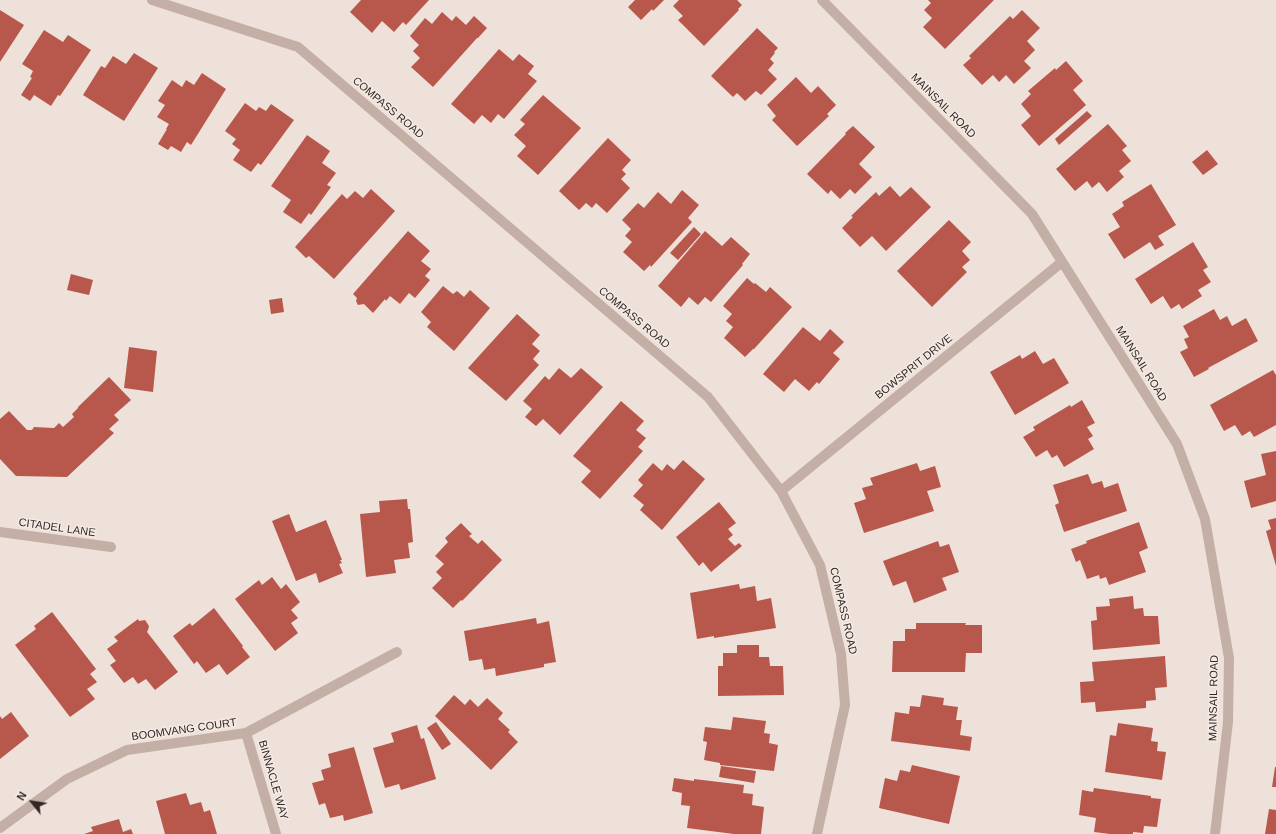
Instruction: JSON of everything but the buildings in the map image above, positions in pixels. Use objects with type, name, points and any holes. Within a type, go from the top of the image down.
[{"type":"street","name":"COMPASS ROAD","points":[[152,0],[298,47],[708,397],[781,491],[820,565],[842,654],[845,705],[817,834]]},
{"type":"street","name":"MAINSAIL ROAD","points":[[822,0],[1032,214],[1177,444],[1205,519],[1229,658],[1228,722],[1215,834]]},
{"type":"street","name":"BOWSPRIT DRIVE","points":[[781,491],[1062,262]]},
{"type":"street","name":"CITADEL LANE","points":[[0,532],[111,547]]},
{"type":"street","name":"BOOMVANG COURT","points":[[0,828],[67,779],[127,750],[246,733],[397,652]]},
{"type":"street","name":"BINNACLE WAY","points":[[246,733],[276,834]]}]
